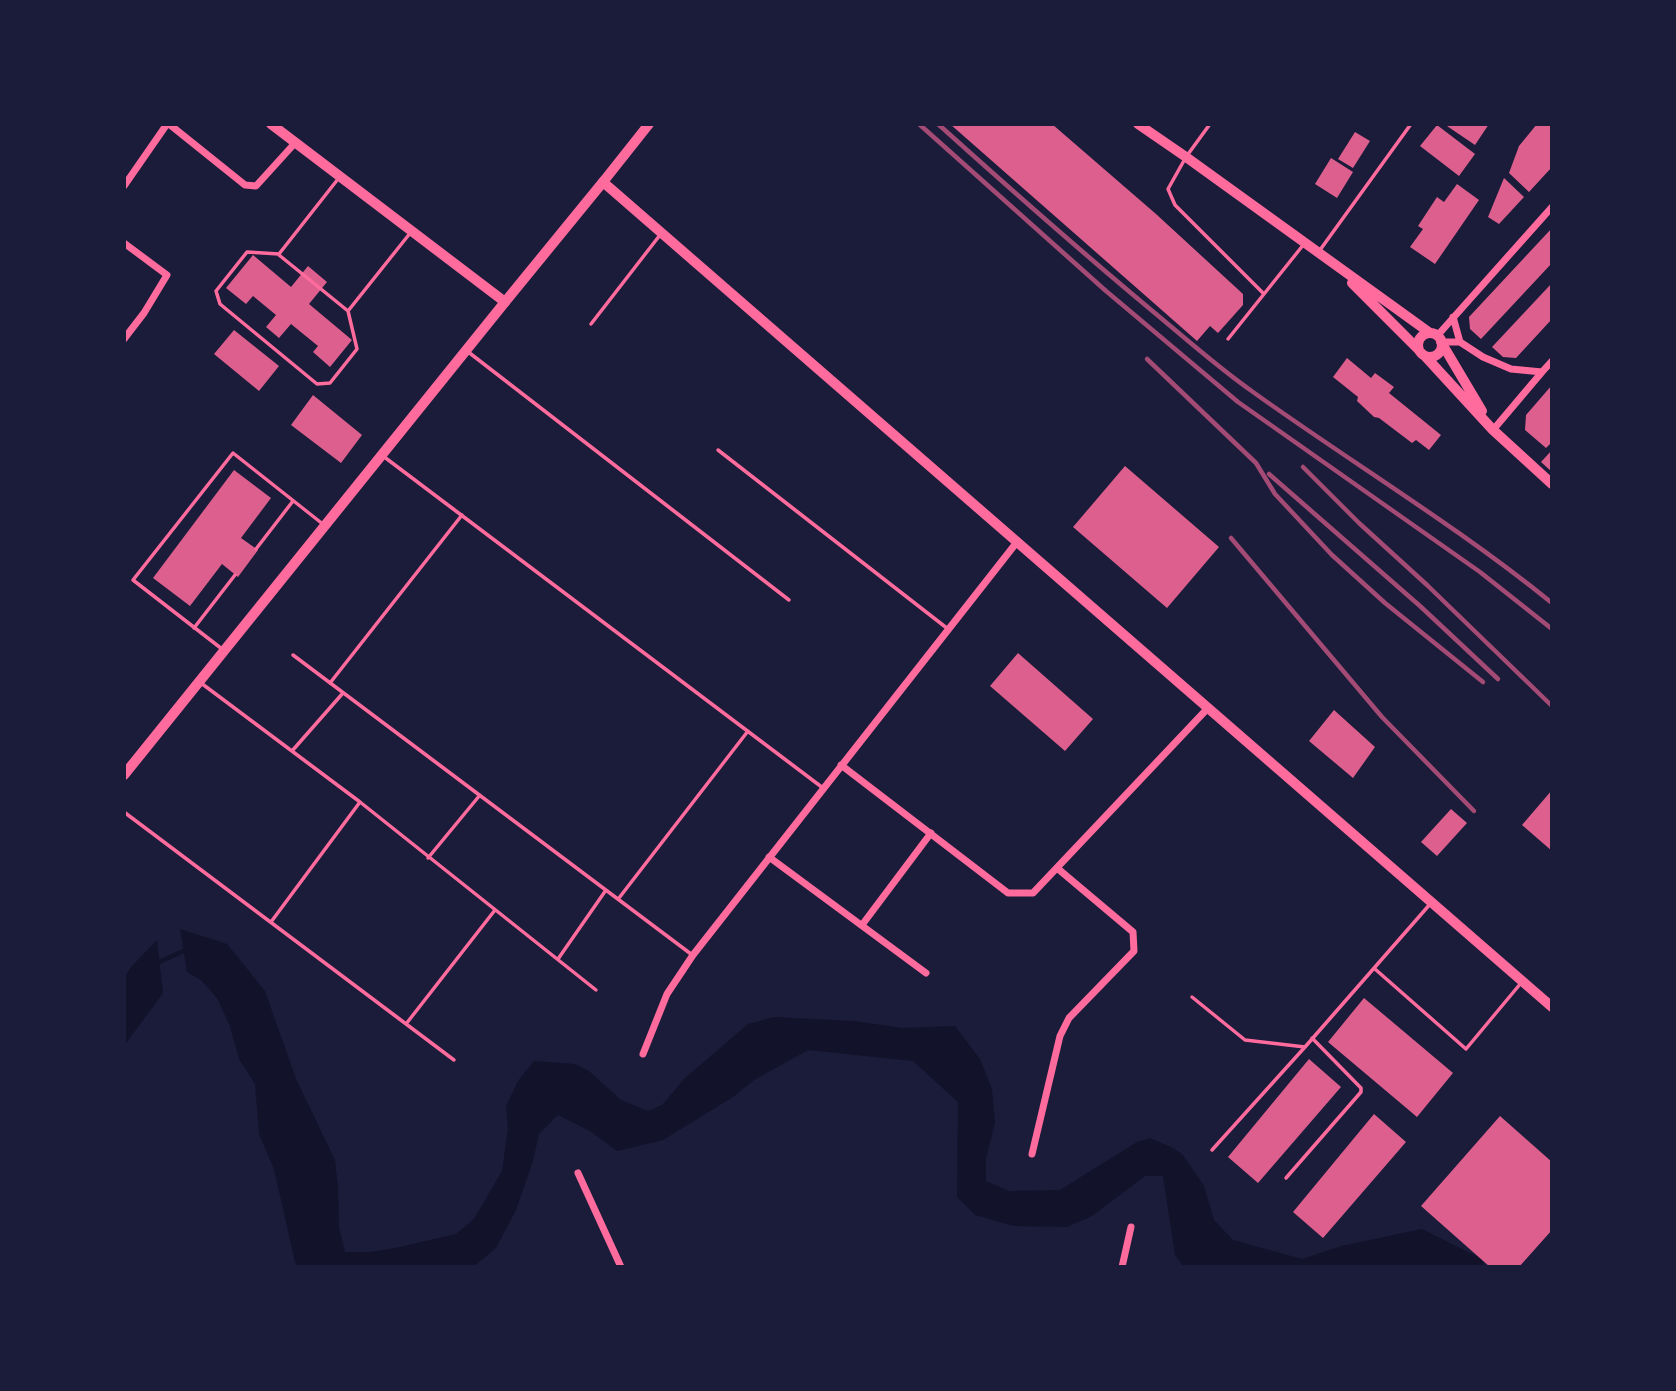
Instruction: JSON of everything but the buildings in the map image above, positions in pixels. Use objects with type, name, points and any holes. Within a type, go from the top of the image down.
[{"type":"main road","points":[[271,124],[505,302],[603,182],[1552,1007]]},
{"type":"street","points":[[124,186],[168,124],[245,185],[250,186],[256,186],[295,143]]},
{"type":"street","points":[[603,182],[649,124]]},
{"type":"street","points":[[1138,124],[1436,337],[1493,430]]},
{"type":"street","points":[[1542,372],[1511,369],[1483,357],[1460,342],[1436,337],[1421,337],[1418,342],[1422,353],[1429,357],[1438,354],[1436,337],[1552,207]]},
{"type":"street","points":[[124,243],[167,275],[144,313],[124,339]]},
{"type":"street","points":[[1323,255],[1422,353],[1493,430],[1552,484]]},
{"type":"street","points":[[124,775],[505,302]]},
{"type":"street","points":[[1453,317],[1460,342]]},
{"type":"street","points":[[1493,430],[1552,361]]},
{"type":"street","points":[[643,1054],[667,994],[693,955],[1017,542]]},
{"type":"street","points":[[842,765],[1008,893],[1033,893],[1208,708]]},
{"type":"street","points":[[862,925],[931,833]]},
{"type":"street","points":[[769,856],[926,973]]},
{"type":"street","points":[[1032,1154],[1060,1036],[1069,1018],[1134,951],[1133,932],[1057,868]]},
{"type":"street","points":[[578,1173],[621,1267]]},
{"type":"street","points":[[1122,1267],[1131,1227]]},
{"type":"lane","points":[[1210,124],[1186,157],[1168,189],[1175,205],[1264,294]]},
{"type":"lane","points":[[1323,255],[1411,124]]},
{"type":"lane","points":[[279,254],[340,177]]},
{"type":"lane","points":[[348,311],[411,232]]},
{"type":"lane","points":[[591,324],[661,233]]},
{"type":"lane","points":[[1228,339],[1305,243]]},
{"type":"lane","points":[[247,252],[279,254],[348,311],[358,349],[330,383],[317,384],[220,304],[216,290],[247,252]]},
{"type":"lane","points":[[466,350],[789,600]]},
{"type":"lane","points":[[718,450],[948,629]]},
{"type":"lane","points":[[223,650],[133,580],[233,453],[325,526]]},
{"type":"lane","points":[[382,456],[823,788]]},
{"type":"lane","points":[[256,549],[293,500]]},
{"type":"lane","points":[[330,683],[462,516]]},
{"type":"lane","points":[[194,628],[236,575]]},
{"type":"lane","points":[[293,655],[693,955]]},
{"type":"lane","points":[[199,681],[360,802],[596,990]]},
{"type":"lane","points":[[292,751],[343,693]]},
{"type":"lane","points":[[618,899],[748,731]]},
{"type":"lane","points":[[428,858],[480,795]]},
{"type":"lane","points":[[271,922],[360,802]]},
{"type":"lane","points":[[124,812],[454,1059]]},
{"type":"lane","points":[[558,959],[606,890]]},
{"type":"lane","points":[[1212,1150],[1432,903]]},
{"type":"lane","points":[[406,1024],[495,910]]},
{"type":"lane","points":[[1375,969],[1466,1049],[1522,982]]},
{"type":"lane","points":[[1192,997],[1245,1040],[1304,1047]]},
{"type":"lane","points":[[1286,1178],[1361,1092],[1361,1088],[1312,1038]]},
{"type":"shaded area","points":[[180,929],[227,944],[265,991],[296,1079],[335,1160],[339,1227],[345,1252],[371,1252],[456,1234],[474,1219],[502,1171],[508,1128],[506,1106],[518,1081],[534,1061],[575,1064],[589,1071],[621,1100],[648,1111],[662,1105],[685,1078],[748,1024],[774,1017],[854,1021],[902,1028],[955,1026],[980,1059],[992,1089],[995,1123],[986,1158],[986,1181],[1009,1191],[1060,1190],[1137,1142],[1150,1138],[1183,1155],[1204,1186],[1214,1220],[1233,1240],[1302,1259],[1341,1246],[1422,1229],[1482,1259],[1484,1267],[1184,1267],[1175,1255],[1163,1176],[1145,1176],[1092,1216],[1067,1227],[1014,1226],[975,1215],[957,1197],[958,1102],[913,1061],[808,1050],[754,1080],[733,1097],[663,1140],[617,1151],[590,1131],[558,1115],[539,1134],[516,1210],[496,1248],[473,1267],[298,1267],[274,1169],[259,1134],[255,1084],[239,1059],[230,1026],[217,998],[201,980],[187,972]]},
{"type":"shaded area","points":[[157,940],[163,993],[124,1046],[124,978]]},
{"type":"waterway","points":[[157,963],[188,949]]},
{"type":"railway","points":[[919,124],[1106,291],[1238,402],[1480,572],[1552,629]]},
{"type":"railway","points":[[938,124],[1096,264],[1226,372],[1479,548],[1552,603]]},
{"type":"railway","points":[[1147,359],[1256,463],[1275,494],[1332,555],[1385,603],[1483,682]]},
{"type":"railway","points":[[1303,467],[1552,706]]},
{"type":"railway","points":[[1269,474],[1420,606],[1498,679]]},
{"type":"railway","points":[[1231,538],[1382,717],[1474,811]]}]
